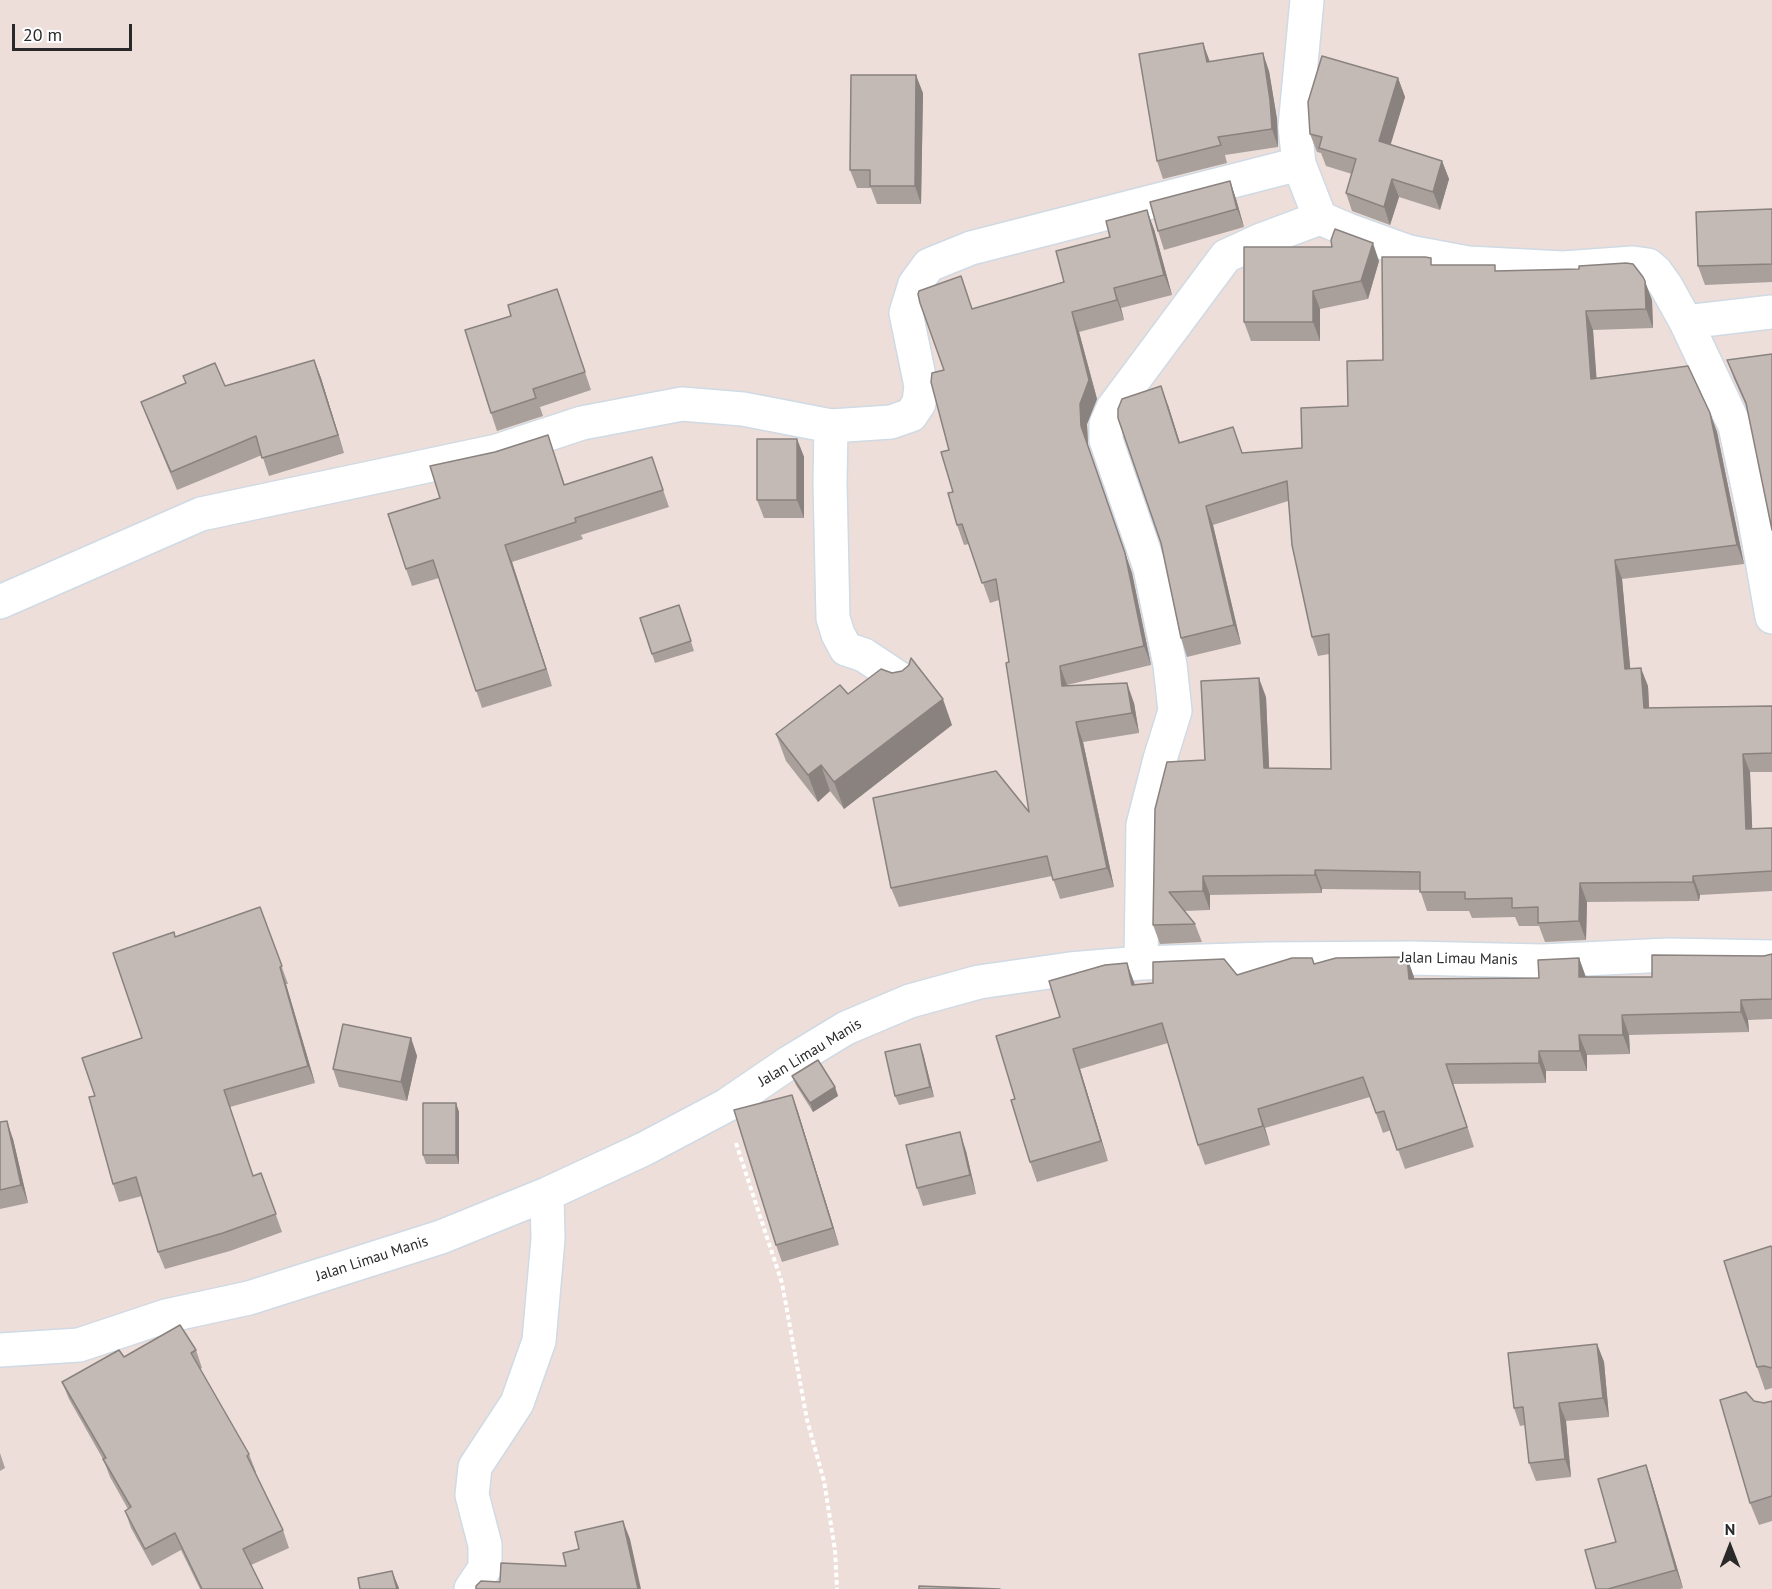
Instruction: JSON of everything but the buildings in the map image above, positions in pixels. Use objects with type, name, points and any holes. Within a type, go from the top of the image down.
[{"type":"street","points":[[1307,0],[1295,127],[1299,164],[1320,218]]},
{"type":"street","points":[[0,602],[201,514],[497,452],[582,423],[682,404],[742,409],[831,426],[891,422],[911,415],[919,403],[921,386],[906,313],[915,284],[928,265],[971,248],[1299,164]]},
{"type":"street","points":[[1141,963],[1143,825],[1175,711],[1170,664],[1150,568],[1106,440],[1106,424],[1113,408],[1226,256],[1260,240],[1320,218],[1409,252],[1468,263],[1563,268],[1633,263],[1648,265],[1666,286],[1686,322],[1735,426],[1772,617]]},
{"type":"street","points":[[1686,322],[1772,312]]},
{"type":"street","points":[[831,426],[830,527],[835,626],[846,649],[864,655],[903,681]]},
{"type":"street","name":"Jalan Limau Manis","points":[[0,1350],[79,1345],[165,1316],[249,1298],[441,1237],[547,1194],[644,1149],[727,1104],[846,1028],[910,1001],[979,982],[1070,969],[1141,963],[1278,959],[1412,958],[1542,961],[1668,956],[1772,957]]},
{"type":"street","points":[[471,1589],[485,1568],[485,1545],[472,1495],[475,1467],[517,1403],[539,1341],[548,1239],[547,1194]]},
{"type":"path","points":[[727,1104],[737,1149],[782,1283],[807,1420],[824,1481],[835,1550],[837,1589]]}]
